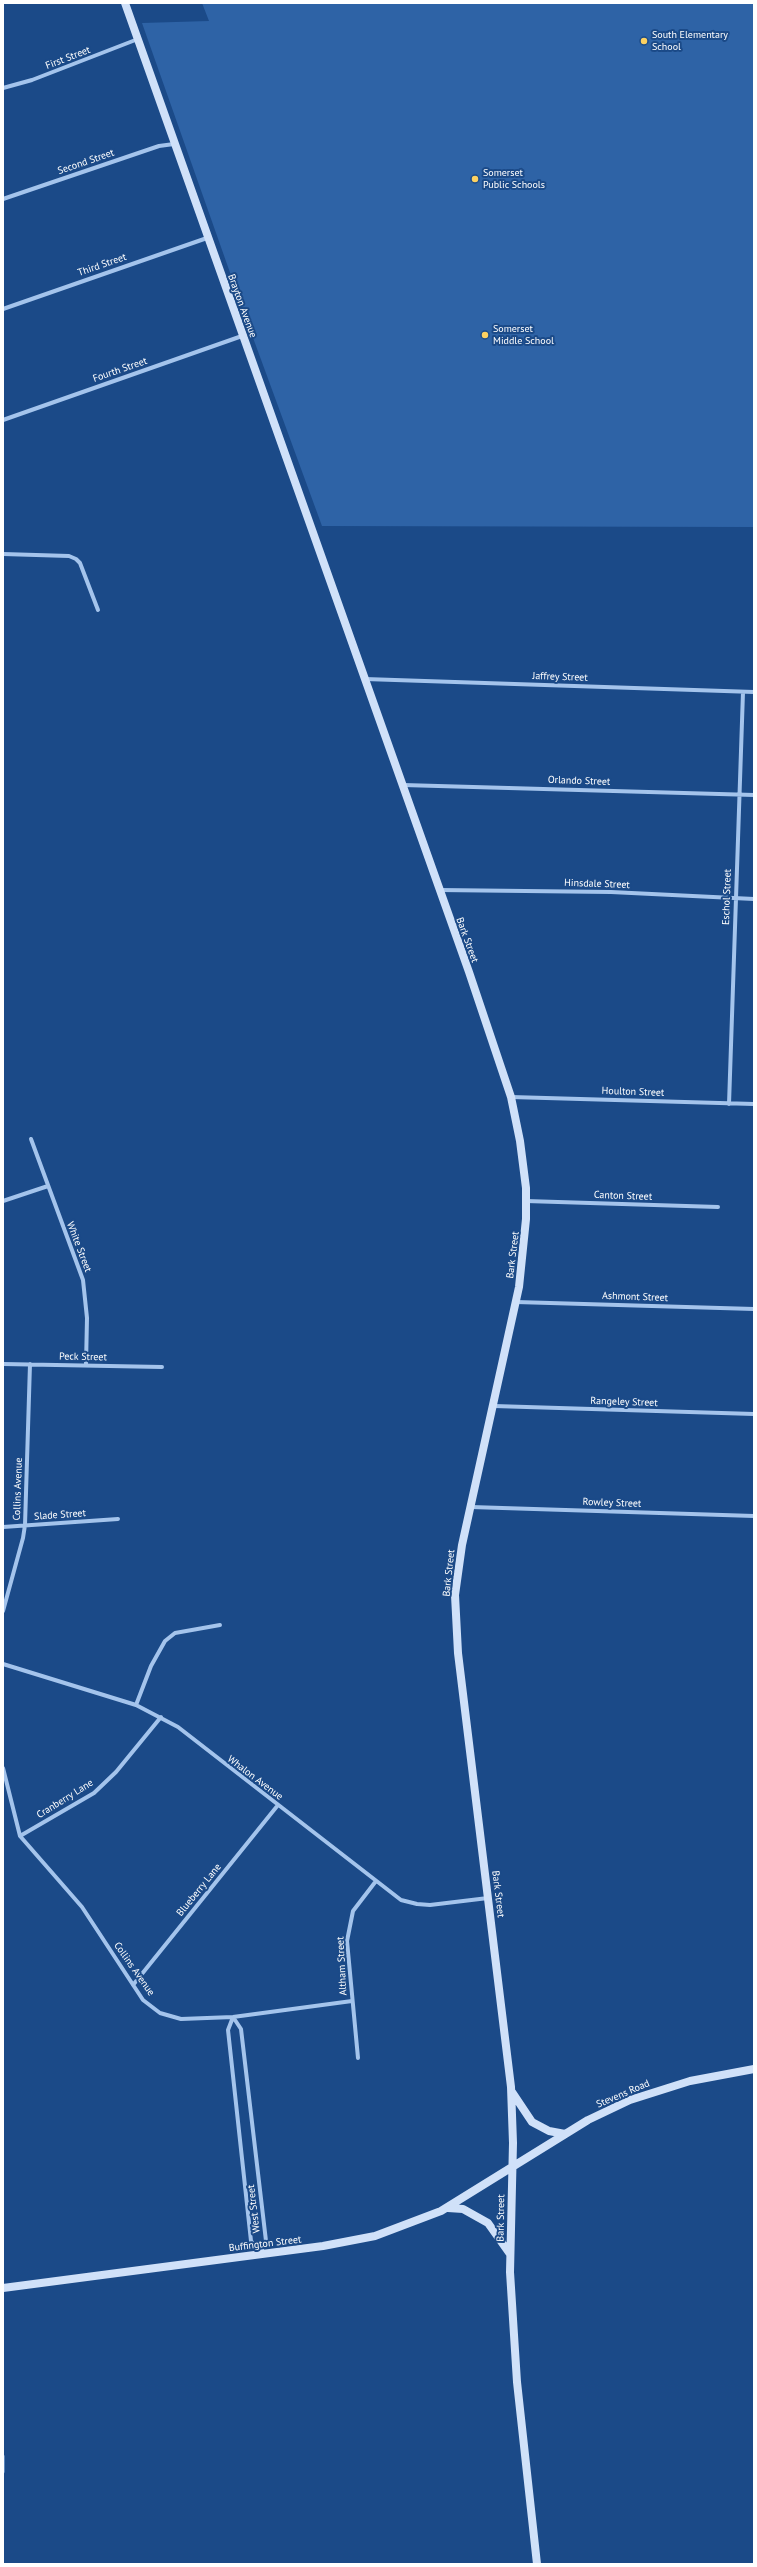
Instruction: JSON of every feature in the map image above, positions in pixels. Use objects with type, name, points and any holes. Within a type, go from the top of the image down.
[{"type":"main road","name":"Brayton Avenue","points":[[125,3],[207,238],[343,616]]},
{"type":"main road","name":"Bark Street","points":[[343,616],[511,1096],[520,1141],[526,1201],[526,1234],[516,1302],[458,1567],[456,1632],[511,2091],[512,2167],[510,2254],[517,2382],[537,2564]]},
{"type":"main road","name":"Stevens Road","points":[[512,2167],[588,2120],[651,2092],[690,2081],[754,2069]]},
{"type":"main road","points":[[511,2091],[532,2122],[549,2131],[565,2134]]},
{"type":"main road","name":"Buffington Street","points":[[3,2288],[357,2241],[395,2229],[447,2208],[512,2167]]},
{"type":"main road","points":[[447,2208],[463,2209],[488,2223],[510,2254]]},
{"type":"street","name":"First Street","points":[[3,88],[32,80],[138,39]]},
{"type":"street","name":"Second Street","points":[[3,199],[145,151],[174,144]]},
{"type":"street","name":"Third Street","points":[[3,309],[207,238]]},
{"type":"street","name":"Fourth Street","points":[[3,420],[242,336]]},
{"type":"street","points":[[3,554],[69,556],[76,559],[80,563],[98,610]]},
{"type":"street","name":"Jaffrey Street","points":[[365,679],[754,692]]},
{"type":"street","name":"Eschol Street","points":[[729,1104],[743,692]]},
{"type":"street","name":"Orlando Street","points":[[403,785],[754,795]]},
{"type":"street","name":"Hinsdale Street","points":[[439,890],[611,892],[754,899]]},
{"type":"street","name":"Houlton Street","points":[[511,1096],[754,1104]]},
{"type":"street","name":"White Street","points":[[31,1139],[83,1280],[87,1318],[86,1366]]},
{"type":"street","points":[[3,1201],[48,1186]]},
{"type":"street","name":"Canton Street","points":[[526,1201],[718,1207]]},
{"type":"street","name":"Ashmont Street","points":[[516,1302],[754,1309]]},
{"type":"street","name":"Peck Street","points":[[3,1364],[162,1367]]},
{"type":"street","name":"Collins Avenue","points":[[3,1611],[23,1538],[25,1525],[30,1364]]},
{"type":"street","name":"Rangeley Street","points":[[494,1406],[754,1414]]},
{"type":"street","name":"Rowley Street","points":[[470,1507],[754,1516]]},
{"type":"street","name":"Slade Street","points":[[3,1527],[118,1519]]},
{"type":"street","points":[[136,1705],[151,1666],[165,1641],[175,1633],[220,1625]]},
{"type":"street","name":"Whalon Avenue","points":[[3,1664],[136,1705],[178,1727],[401,1900],[417,1904],[488,1898]]},
{"type":"street","name":"Cranberry Lane","points":[[20,1836],[94,1793],[116,1772],[161,1717]]},
{"type":"street","name":"Collins Avenue","points":[[3,1768],[20,1836],[82,1907],[143,2000],[167,2016],[181,2019],[233,2017],[352,2001]]},
{"type":"street","name":"Blueberry Lane","points":[[132,1985],[278,1805]]},
{"type":"street","name":"Altham Street","points":[[358,2058],[347,1941],[350,1921],[359,1901],[376,1881]]},
{"type":"street","name":"West Street","points":[[233,2017],[228,2030],[234,2085],[252,2241],[260,2254]]},
{"type":"street","name":"West Street","points":[[233,2017],[241,2029],[266,2241],[260,2254]]},
{"type":"shaded area","name":"Somerset Public Schools","points":[[202,3],[754,3],[754,527],[322,526],[252,335],[142,23],[209,21]]},
{"type":"waterway","points":[[3,2456],[3,2472]]},
{"type":"place","name":"South Elementary School","points":[[644,41]]},
{"type":"place","name":"Somerset Public Schools","points":[[475,179]]},
{"type":"place","name":"Somerset Middle School","points":[[485,335]]}]
